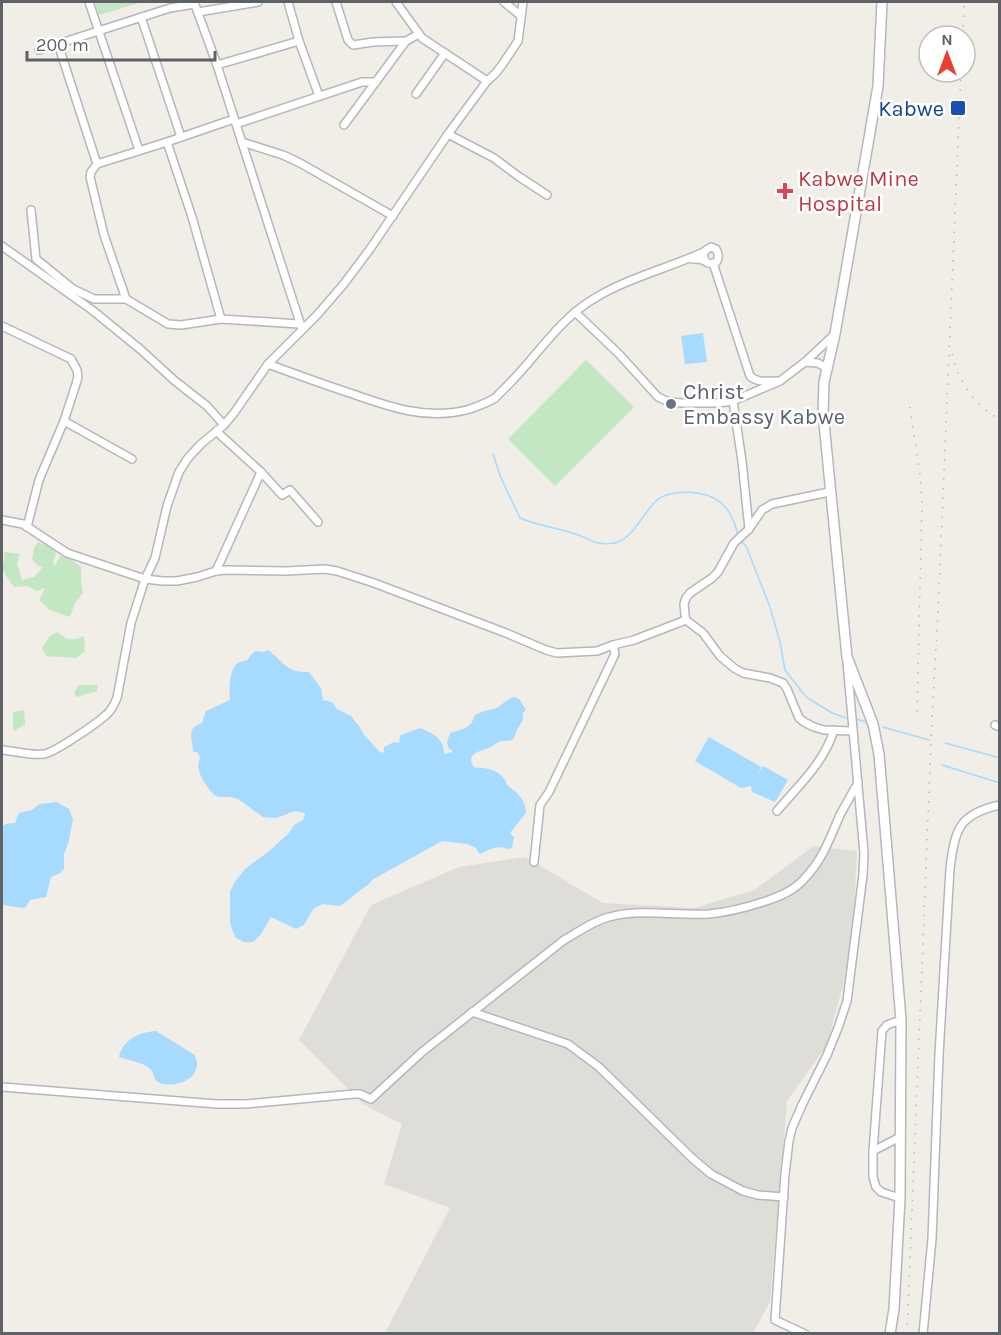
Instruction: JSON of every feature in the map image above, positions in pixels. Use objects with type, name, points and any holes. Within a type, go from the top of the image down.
[{"type":"street","points":[[89,2],[139,150]]},
{"type":"street","points":[[39,50],[170,8],[258,2]]},
{"type":"street","points":[[288,2],[299,42],[319,96]]},
{"type":"street","points":[[336,2],[348,40],[353,45],[406,41]]},
{"type":"street","points":[[396,2],[422,38],[486,81]]},
{"type":"street","points":[[504,2],[520,15]]},
{"type":"street","points":[[2,750],[36,754],[51,752],[108,714],[113,708],[117,698],[131,623],[145,579],[155,558],[167,506],[179,472],[188,458],[224,425],[241,405],[268,364],[343,285],[486,81],[495,74],[518,41],[523,2]]},
{"type":"street","points":[[805,1334],[775,1320],[785,1174],[792,1128],[827,1055],[847,1001],[864,875],[847,657],[829,492],[823,413],[824,382],[835,334],[878,86],[882,2]]},
{"type":"street","points":[[196,6],[301,327]]},
{"type":"street","points":[[141,17],[181,137]]},
{"type":"street","points":[[344,125],[406,41],[418,34]]},
{"type":"street","points":[[217,65],[299,42]]},
{"type":"street","points":[[58,45],[97,164]]},
{"type":"street","points":[[416,94],[445,53]]},
{"type":"street","points":[[126,299],[96,205],[90,177],[97,164],[362,82],[376,82]]},
{"type":"street","points":[[448,134],[494,158],[547,195]]},
{"type":"street","points":[[167,142],[192,217],[221,319]]},
{"type":"street","points":[[242,142],[300,163],[393,216]]},
{"type":"street","points":[[31,210],[35,256],[38,262],[73,289],[94,299],[126,299],[168,324],[181,325],[221,319],[301,327]]},
{"type":"street","points":[[2,246],[92,310],[132,342],[207,406],[224,425]]},
{"type":"street","points":[[711,247],[718,251],[719,257],[713,263],[709,263],[705,256],[706,250],[711,247]]},
{"type":"street","points":[[268,364],[372,401],[413,412],[441,414],[464,410],[494,398],[574,312],[595,298],[689,259],[705,256]]},
{"type":"street","points":[[713,263],[750,376],[754,380],[780,381]]},
{"type":"street","points":[[574,312],[619,354],[658,397],[682,403],[717,403],[733,400],[780,381],[835,334]]},
{"type":"street","points":[[2,326],[71,359],[75,364],[78,377],[64,422],[39,480],[27,527]]},
{"type":"street","points":[[805,362],[818,363],[828,369]]},
{"type":"street","points":[[733,400],[742,461],[746,531]]},
{"type":"street","points":[[64,422],[132,459]]},
{"type":"street","points":[[216,431],[261,472],[282,495],[290,490],[318,522]]},
{"type":"street","points":[[216,571],[261,472]]},
{"type":"street","points":[[829,492],[772,504],[762,510],[734,543],[718,572],[686,597],[684,604],[686,620],[703,633],[720,656],[734,668],[743,673],[783,683],[799,718],[814,727],[853,731]]},
{"type":"street","points":[[2,520],[27,527],[67,554],[145,579],[177,581],[216,571],[325,569],[337,571],[557,653],[597,651],[686,620]]},
{"type":"street","points":[[534,862],[540,805],[549,792],[615,654],[613,645]]},
{"type":"street","points":[[847,657],[873,724],[879,754],[901,1020],[900,1198],[894,1309],[890,1334]]},
{"type":"street","points":[[777,811],[814,768],[824,753],[834,730]]},
{"type":"street","points":[[2,1087],[217,1104],[246,1104],[354,1094],[371,1099],[422,1052],[564,940],[584,928],[607,917],[649,912],[707,914],[726,912],[749,907],[794,889],[816,865],[858,783]]},
{"type":"street","points":[[923,1334],[932,1239],[939,1055],[953,846],[965,819],[974,812],[999,805]]},
{"type":"street","points":[[472,1012],[568,1044],[599,1067],[693,1160],[711,1174],[742,1191],[784,1197]]},
{"type":"street","points":[[900,1198],[881,1192],[876,1187],[873,1177],[873,1151],[882,1031],[887,1024],[901,1020]]},
{"type":"street","points":[[873,1151],[900,1137]]},
{"type":"shaded area","points":[[814,846],[857,851],[852,951],[827,1045],[787,1101],[770,1302],[753,1333],[385,1333],[450,1208],[384,1184],[402,1124],[363,1104],[299,1040],[371,905],[459,867],[525,857],[603,903],[694,908],[754,890]]},
{"type":"green space","points":[[95,2],[142,2],[99,15]]},
{"type":"green space","points":[[586,360],[634,407],[555,486],[508,439]]},
{"type":"green space","points":[[38,542],[53,548],[56,554],[53,562],[55,566],[60,556],[72,560],[81,567],[83,593],[75,603],[70,617],[50,610],[39,600],[45,588],[37,591],[27,586],[14,587],[4,573],[4,552],[20,554],[17,564],[22,580],[34,577],[43,567],[37,565],[32,559]]},
{"type":"green space","points":[[57,632],[70,639],[84,636],[85,651],[76,658],[46,656],[42,648],[50,636]]},
{"type":"green space","points":[[78,685],[98,685],[97,691],[77,697],[74,694]]},
{"type":"green space","points":[[24,710],[25,725],[13,731],[13,712]]},
{"type":"water","points":[[703,333],[707,362],[685,364],[681,336]]},
{"type":"water","points":[[268,650],[289,668],[309,672],[321,688],[323,700],[332,702],[337,709],[351,716],[364,735],[383,753],[384,747],[394,742],[399,743],[401,735],[420,728],[440,740],[444,754],[452,752],[447,742],[450,733],[471,724],[474,716],[479,713],[496,708],[515,697],[520,700],[526,710],[513,739],[499,742],[478,752],[471,759],[475,768],[489,769],[502,776],[524,804],[526,813],[510,833],[514,837],[512,848],[494,848],[480,854],[476,848],[467,844],[442,841],[372,880],[340,906],[323,904],[314,908],[304,925],[296,929],[271,917],[261,934],[253,942],[244,942],[236,938],[230,921],[230,892],[234,883],[245,869],[268,852],[289,833],[294,825],[303,820],[305,815],[295,811],[276,818],[263,817],[238,799],[218,797],[213,794],[200,774],[198,767],[200,757],[193,751],[191,734],[197,725],[202,723],[206,711],[230,700],[230,680],[235,666],[248,660],[255,651]]},
{"type":"water","points":[[709,737],[761,767],[758,774],[763,766],[788,780],[775,802],[752,792],[751,786],[741,788],[695,761]]},
{"type":"water","points":[[57,802],[69,809],[73,820],[64,854],[64,869],[51,877],[46,897],[30,900],[23,908],[2,905],[2,827],[15,823],[19,813],[32,810],[40,804]]},
{"type":"water","points":[[156,1031],[195,1055],[196,1070],[189,1079],[171,1085],[160,1083],[156,1081],[152,1071],[147,1067],[119,1057],[128,1041],[144,1033]]},
{"type":"waterway","points":[[493,454],[501,478],[520,518],[527,521],[596,542],[614,543],[629,535],[656,501],[670,494],[688,492],[707,495],[721,503],[730,514],[738,535]]},
{"type":"waterway","points":[[740,540],[746,546],[770,607],[785,670],[806,697],[832,713],[846,718]]},
{"type":"waterway","points":[[856,719],[866,722]]},
{"type":"waterway","points":[[883,727],[929,740]]},
{"type":"waterway","points":[[945,743],[1000,758]]},
{"type":"waterway","points":[[942,765],[1000,783]]},
{"type":"railway","points":[[963,24],[964,2]]},
{"type":"railway","points":[[907,1334],[960,84]]},
{"type":"railway","points":[[952,354],[959,374],[970,394],[982,407],[1000,420]]},
{"type":"railway","points":[[910,407],[922,501],[917,717]]},
{"type":"place","name":"Kabwe","points":[[958,108]]},
{"type":"place","name":"Kabwe Mine Hospital","points":[[785,191]]},
{"type":"place","name":"Christ Embassy Kabwe","points":[[671,404]]}]
